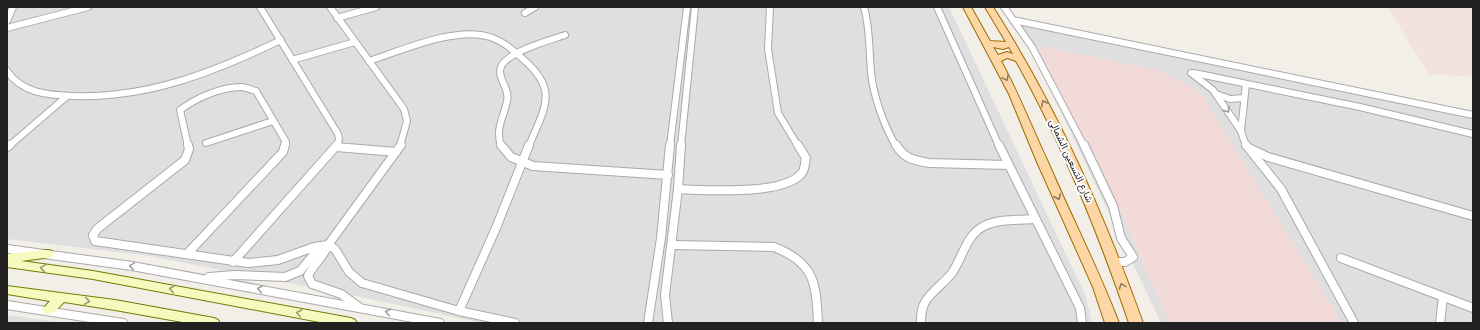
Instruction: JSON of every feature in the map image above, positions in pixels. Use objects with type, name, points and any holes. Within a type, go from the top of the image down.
[{"type":"main road","points":[[967,7],[1014,94],[1042,162],[1099,287],[1112,323]]},
{"type":"main road","name":"شارع التسعين الشمالى","points":[[989,7],[1021,59],[1088,195],[1136,323]]},
{"type":"main road","points":[[987,43],[1002,46],[1012,43]]},
{"type":"main road","points":[[996,59],[1007,55],[1021,59]]},
{"type":"main road","points":[[7,258],[48,254]]},
{"type":"main road","points":[[7,262],[93,275],[351,323]]},
{"type":"main road","points":[[7,290],[115,305],[214,323]]},
{"type":"main road","points":[[48,310],[61,298]]},
{"type":"street","points":[[7,21],[13,7]]},
{"type":"street","points":[[7,28],[88,7]]},
{"type":"street","points":[[234,262],[336,147],[339,139],[338,134],[324,108],[292,60],[260,7]]},
{"type":"street","points":[[330,7],[400,103],[406,115],[405,135],[396,152],[328,244],[326,252],[309,272],[309,280],[312,284],[341,294],[359,307]]},
{"type":"street","points":[[337,18],[376,7]]},
{"type":"street","points":[[525,14],[535,7]]},
{"type":"street","points":[[648,323],[660,245],[668,175],[670,136],[687,7]]},
{"type":"street","points":[[668,323],[665,295],[678,189],[682,120],[695,7]]},
{"type":"street","points":[[678,189],[765,188],[793,180],[802,173],[806,158],[778,112],[768,49],[770,7]]},
{"type":"street","points":[[864,7],[868,20],[871,74],[876,99],[894,142],[902,155],[916,161],[928,163],[1008,165]]},
{"type":"street","points":[[937,7],[1008,165],[1080,308],[1082,323]]},
{"type":"street","points":[[1004,7],[1032,47],[1072,121],[1113,206],[1121,238],[1133,255],[1128,261],[1113,262]]},
{"type":"street","points":[[1013,20],[1473,115]]},
{"type":"street","points":[[369,61],[445,37],[468,34],[484,35],[497,39],[517,54],[538,74],[546,91],[540,116],[522,164],[478,271],[459,311]]},
{"type":"street","points":[[565,35],[517,54],[506,61],[500,70],[507,90],[508,99],[499,124],[498,138],[505,154],[522,164],[668,175]]},
{"type":"street","points":[[8,76],[32,91],[66,97],[106,97],[164,87],[213,71],[280,40]]},
{"type":"street","points":[[292,60],[355,42]]},
{"type":"street","points":[[1354,323],[1281,189],[1247,148],[1241,130],[1216,94],[1209,86],[1191,73],[1360,107],[1473,134]]},
{"type":"street","points":[[1241,130],[1246,84]]},
{"type":"street","points":[[188,254],[283,152],[286,142],[256,91],[246,87],[226,89],[188,104],[180,113],[189,149],[185,160],[97,229],[93,235],[94,240],[98,242],[188,254],[234,262],[251,263],[271,261],[292,256],[319,245],[328,244],[335,249],[348,272],[362,283],[459,311],[515,323]]},
{"type":"street","points":[[1216,94],[1230,99],[1244,98]]},
{"type":"street","points":[[7,147],[66,97]]},
{"type":"street","points":[[206,143],[273,121]]},
{"type":"street","points":[[336,147],[396,152]]},
{"type":"street","points":[[1247,148],[1268,157],[1473,216]]},
{"type":"street","points":[[921,323],[921,312],[925,302],[954,270],[962,257],[970,236],[974,232],[984,226],[998,222],[1035,218]]},
{"type":"street","points":[[202,278],[234,275],[286,277],[300,271],[319,249],[328,244]]},
{"type":"street","points":[[672,245],[774,247],[788,252],[802,262],[812,276],[816,289],[818,323]]},
{"type":"street","points":[[7,249],[132,266],[440,323]]},
{"type":"street","points":[[1341,258],[1473,308]]},
{"type":"street","points":[[1440,323],[1443,297]]},
{"type":"street","points":[[7,305],[48,310],[123,323]]},
{"type":"shaded area","points":[[7,7],[949,7],[1086,297],[1092,323],[482,323],[356,296],[144,255],[7,239]]},
{"type":"shaded area","points":[[1387,7],[1473,7],[1473,77],[1429,74]]},
{"type":"shaded area","points":[[1017,19],[1473,113],[1473,323],[1161,323]]},
{"type":"shaded area","points":[[1036,45],[1162,71],[1200,92],[1342,323],[1169,323],[1118,205]]},
{"type":"shaded area","points":[[7,315],[65,323],[7,323]]}]
